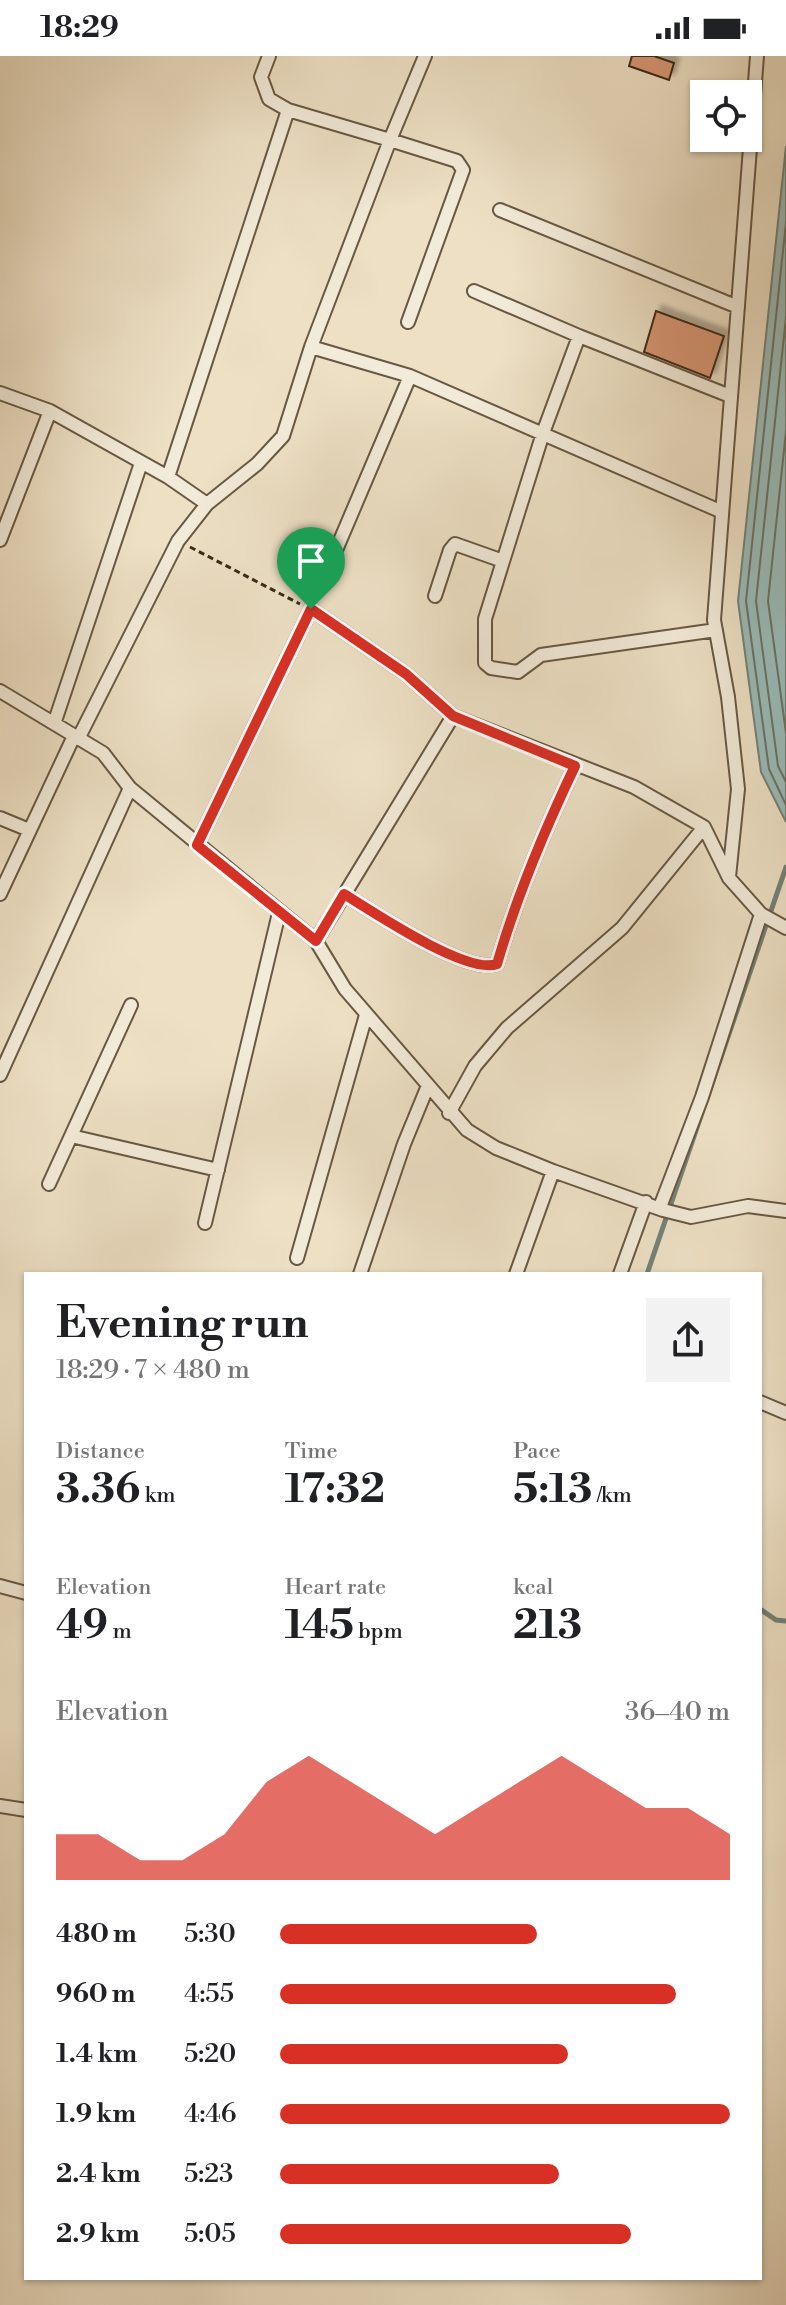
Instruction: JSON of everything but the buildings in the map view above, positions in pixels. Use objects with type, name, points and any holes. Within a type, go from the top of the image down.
[{"type":"street","points":[[269,56],[261,77],[269,99],[288,110],[457,161],[463,170],[408,322]]},
{"type":"street","points":[[0,894],[29,830],[178,541],[207,504],[257,464],[283,436],[311,347],[425,56]]},
{"type":"street","points":[[729,878],[738,789],[728,697],[716,630],[720,511],[757,56]]},
{"type":"street","points":[[168,477],[288,110]]},
{"type":"street","points":[[500,210],[738,307]]},
{"type":"street","points":[[474,291],[730,396]]},
{"type":"street","points":[[579,336],[543,433],[485,619],[485,663],[491,668],[518,672],[541,655],[716,630]]},
{"type":"street","points":[[311,347],[410,376],[720,511]]},
{"type":"street","points":[[328,569],[410,376]]},
{"type":"street","points":[[0,393],[50,411],[168,477],[207,504]]},
{"type":"street","points":[[0,540],[50,411]]},
{"type":"street","points":[[55,721],[141,463]]},
{"type":"street","points":[[435,596],[450,550],[455,544],[503,561]]},
{"type":"street","points":[[197,845],[311,609],[406,674],[453,716],[634,787],[704,827],[729,878],[761,914],[786,928]]},
{"type":"street","points":[[0,691],[55,721],[76,738],[103,753],[130,788],[316,941],[366,1015],[467,1130],[496,1148],[553,1171],[691,1217],[748,1206],[786,1211]]},
{"type":"street","points":[[316,941],[453,716]]},
{"type":"street","points":[[344,894],[416,938],[476,965],[487,968],[497,964],[513,909],[546,826],[575,766]]},
{"type":"street","points":[[0,1075],[130,788]]},
{"type":"street","points":[[0,818],[29,830]]},
{"type":"street","points":[[449,1113],[475,1066],[507,1028],[622,928],[704,827]]},
{"type":"street","points":[[205,1223],[279,913]]},
{"type":"street","points":[[660,1207],[702,1097],[761,914]]},
{"type":"street","points":[[49,1184],[131,1005]]},
{"type":"street","points":[[297,1258],[366,1015]]},
{"type":"street","points":[[361,1272],[404,1144],[427,1088]]},
{"type":"street","points":[[71,1136],[218,1170]]},
{"type":"street","points":[[517,1272],[553,1171]]},
{"type":"street","points":[[621,1272],[646,1202]]},
{"type":"street","points":[[762,1403],[786,1413]]},
{"type":"street","points":[[0,1586],[24,1592]]},
{"type":"street","points":[[0,1806],[24,1810]]},
{"type":"path","points":[[178,541],[311,609]]},
{"type":"water","points":[[786,146],[786,822],[761,772],[738,601]]},
{"type":"waterway","points":[[648,1272],[786,867]]},
{"type":"waterway","points":[[762,1610],[776,1620],[786,1621]]},
{"type":"route","points":[[311,609],[406,674],[453,716],[575,766],[546,826],[513,909],[497,964],[487,968],[476,965],[416,938],[344,894],[316,941],[197,845],[311,609]]}]
